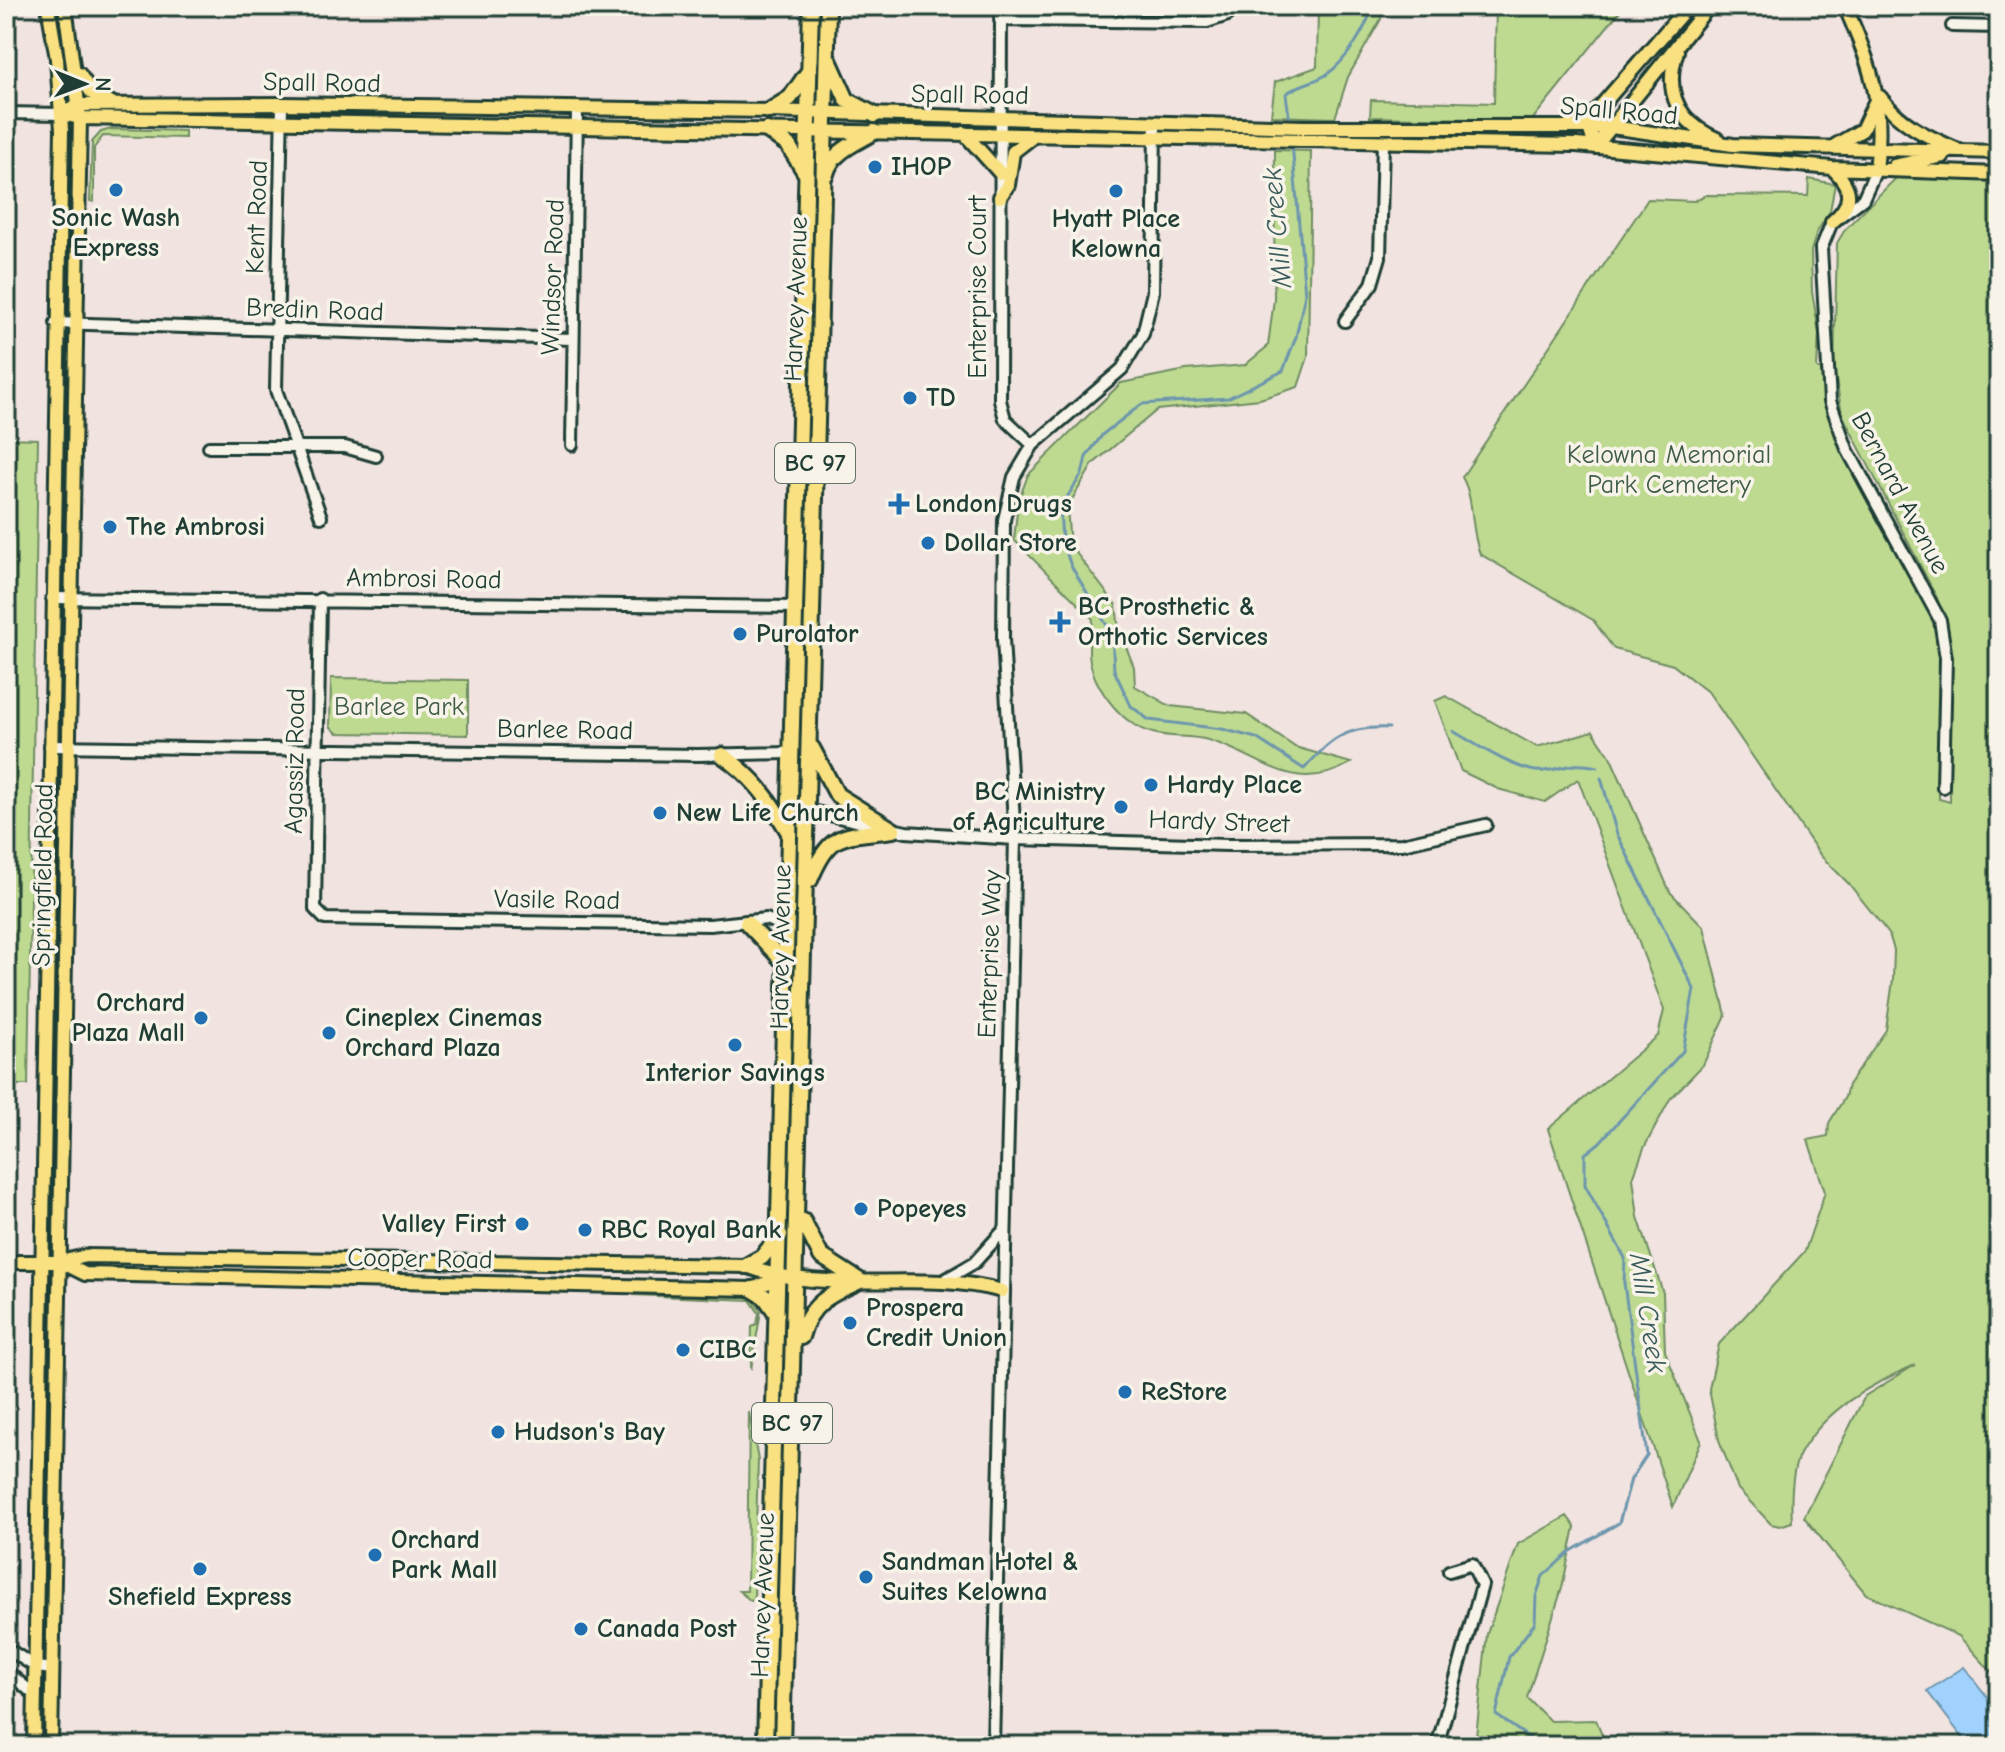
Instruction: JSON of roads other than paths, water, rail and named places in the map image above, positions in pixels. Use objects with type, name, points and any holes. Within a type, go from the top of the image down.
[{"type":"highway","name":"Harvey Avenue","points":[[765,1746],[811,6]]},
{"type":"highway","name":"Harvey Avenue","points":[[782,1746],[799,1209],[828,6]]},
{"type":"highway","points":[[827,56],[847,100],[875,115]]},
{"type":"highway","points":[[769,111],[790,98],[809,71]]},
{"type":"highway","points":[[767,130],[788,145],[807,175]]},
{"type":"highway","points":[[824,183],[828,164],[841,152],[874,132]]},
{"type":"highway","points":[[795,607],[805,618],[813,642]]},
{"type":"highway","points":[[810,743],[825,779],[837,795],[893,830]]},
{"type":"highway","points":[[722,755],[747,772],[762,788],[788,831]]},
{"type":"highway","points":[[790,773],[797,796],[807,810]]},
{"type":"highway","points":[[806,888],[822,852],[835,839],[893,830]]},
{"type":"highway","points":[[747,923],[786,964]]},
{"type":"highway","points":[[787,927],[797,941],[804,971]]},
{"type":"highway","points":[[799,1209],[808,1236],[821,1256],[860,1281]]},
{"type":"highway","points":[[746,1266],[762,1257],[780,1235]]},
{"type":"highway","points":[[794,1360],[805,1319],[820,1300],[860,1281]]},
{"type":"highway","points":[[752,1289],[765,1297],[777,1314]]},
{"type":"highway","points":[[768,1616],[787,1638]]},
{"type":"main road","name":"Springfield Road","points":[[34,1746],[61,114],[48,6]]},
{"type":"main road","name":"Springfield Road","points":[[51,1746],[80,112],[65,6]]},
{"type":"main road","points":[[1595,147],[1589,127],[1595,113],[1688,6]]},
{"type":"main road","points":[[1595,147],[1709,6]]},
{"type":"main road","points":[[1845,6],[1878,95],[1890,110],[1920,134],[1962,151]]},
{"type":"main road","points":[[1679,44],[1670,85],[1674,103],[1690,123],[1733,145]]},
{"type":"main road","points":[[76,69],[92,93],[115,104]]},
{"type":"main road","points":[[1826,148],[1847,141],[1862,130],[1878,95]]},
{"type":"main road","points":[[1876,170],[1879,149],[1878,95]]},
{"type":"main road","name":"Spall Road","points":[[61,114],[115,104],[282,104],[769,111],[1303,127],[1612,127],[1733,145],[1962,151]]},
{"type":"main road","name":"Spall Road","points":[[80,112],[281,120],[1595,147],[1876,170]]},
{"type":"main road","points":[[964,133],[1000,173]]},
{"type":"main road","points":[[1000,197],[1008,185],[1013,152],[1035,135]]},
{"type":"main road","points":[[1876,170],[1962,151],[1999,152]]},
{"type":"main road","points":[[1832,168],[1848,188],[1850,200],[1846,210],[1832,222]]},
{"type":"main road","points":[[1876,170],[1999,174]]},
{"type":"main road","name":"Cooper Road","points":[[6,1262],[60,1262],[86,1256],[746,1266],[779,1278],[943,1281],[1002,1291]]},
{"type":"main road","name":"Cooper Road","points":[[60,1262],[85,1274],[752,1289],[779,1278]]},
{"type":"street","name":"Enterprise Court","points":[[1001,6],[1000,400],[1012,428],[1033,445]]},
{"type":"street","points":[[1000,20],[1207,22],[1228,15]]},
{"type":"street","points":[[1952,26],[1999,27]]},
{"type":"street","name":"Kent Road","points":[[282,104],[276,390],[321,517]]},
{"type":"street","name":"Windsor Road","points":[[572,445],[577,110]]},
{"type":"street","name":"Spall Road","points":[[6,113],[61,114]]},
{"type":"street","name":"Enterprise Way","points":[[993,1746],[1015,839],[1003,639],[1004,520],[1014,477],[1033,445],[1122,369],[1143,334],[1153,292],[1155,123]]},
{"type":"street","points":[[1345,321],[1372,284],[1380,257],[1383,142]]},
{"type":"street","points":[[1832,222],[1863,199],[1876,170]]},
{"type":"street","name":"Bernard Avenue","points":[[1832,222],[1825,234],[1820,267],[1830,401],[1847,449],[1940,620],[1946,658],[1943,787]]},
{"type":"street","name":"Bredin Road","points":[[56,323],[572,339]]},
{"type":"street","points":[[209,447],[345,447],[376,456]]},
{"type":"street","name":"Ambrosi Road","points":[[52,598],[795,607]]},
{"type":"street","name":"Agassiz Road","points":[[320,599],[315,909],[325,919]]},
{"type":"street","name":"Barlee Road","points":[[50,746],[722,755],[790,753]]},
{"type":"street","name":"Hardy Street","points":[[807,810],[893,830],[1015,839],[1346,847],[1428,840],[1486,825]]},
{"type":"street","name":"Vasile Road","points":[[325,919],[747,923],[766,919],[787,927]]},
{"type":"street","points":[[943,1281],[974,1263],[1004,1230]]},
{"type":"street","points":[[1437,1746],[1482,1585],[1472,1564],[1449,1571]]},
{"type":"street","points":[[6,1648],[36,1667],[53,1669]]},
{"type":"street","points":[[6,1671],[35,1695]]},
{"type":"water","points":[[1964,1667],[1999,1712],[1999,1746],[1969,1746],[1927,1691]]},
{"type":"waterway","name":"Mill Creek","points":[[1290,123],[1286,94],[1334,69],[1361,34],[1373,6]]},
{"type":"waterway","name":"Mill Creek","points":[[1292,143],[1305,294],[1296,337],[1283,371],[1228,398],[1142,404],[1103,434],[1086,457],[1082,474],[1060,508],[1062,540],[1071,566],[1112,634],[1114,670],[1131,706],[1149,720],[1222,729],[1256,738],[1304,769],[1341,736],[1362,729],[1389,728]]},
{"type":"waterway","name":"Mill Creek","points":[[1453,731],[1497,757],[1534,771],[1574,765],[1598,767]]},
{"type":"waterway","name":"Mill Creek","points":[[1541,1746],[1496,1715],[1509,1657],[1535,1623],[1536,1596],[1543,1576],[1571,1551],[1619,1523],[1631,1479],[1647,1455],[1624,1283],[1625,1258],[1585,1185],[1585,1154],[1599,1143],[1683,1051],[1694,989],[1617,834],[1601,778]]},
{"type":"place","name":"IHOP","points":[[875,167]]},
{"type":"place","name":"Sonic Wash Express","points":[[116,190]]},
{"type":"place","name":"Hyatt Place Kelowna","points":[[1116,191]]},
{"type":"place","name":"TD","points":[[910,398]]},
{"type":"place","name":"London Drugs","points":[[899,504]]},
{"type":"place","name":"The Ambrosi","points":[[110,527]]},
{"type":"place","name":"Dollar Store","points":[[928,543]]},
{"type":"place","name":"BC Prosthetic & Orthotic Services","points":[[1060,622]]},
{"type":"place","name":"Purolator","points":[[740,634]]},
{"type":"place","name":"Hardy Place","points":[[1151,785]]},
{"type":"place","name":"BC Ministry of Agriculture","points":[[1121,807]]},
{"type":"place","name":"New Life Church","points":[[660,813]]},
{"type":"place","name":"Orchard Plaza Mall","points":[[201,1018]]},
{"type":"place","name":"Cineplex Cinemas Orchard Plaza","points":[[329,1033]]},
{"type":"place","name":"Interior Savings","points":[[735,1045]]},
{"type":"place","name":"Popeyes","points":[[861,1209]]},
{"type":"place","name":"Valley First","points":[[522,1224]]},
{"type":"place","name":"RBC Royal Bank","points":[[585,1230]]},
{"type":"place","name":"Prospera Credit Union","points":[[850,1323]]},
{"type":"place","name":"CIBC","points":[[683,1350]]},
{"type":"place","name":"ReStore","points":[[1125,1392]]},
{"type":"place","name":"Hudson's Bay","points":[[498,1432]]},
{"type":"place","name":"Orchard Park Mall","points":[[375,1555]]},
{"type":"place","name":"Shefield Express","points":[[200,1569]]},
{"type":"place","name":"Sandman Hotel & Suites Kelowna","points":[[866,1577]]},
{"type":"place","name":"Canada Post","points":[[581,1629]]},
{"type":"park label","name":"Kelowna Memorial Park Cemetery","points":[[1669,470]]},
{"type":"park label","name":"Barlee Park","points":[[399,707]]}]
